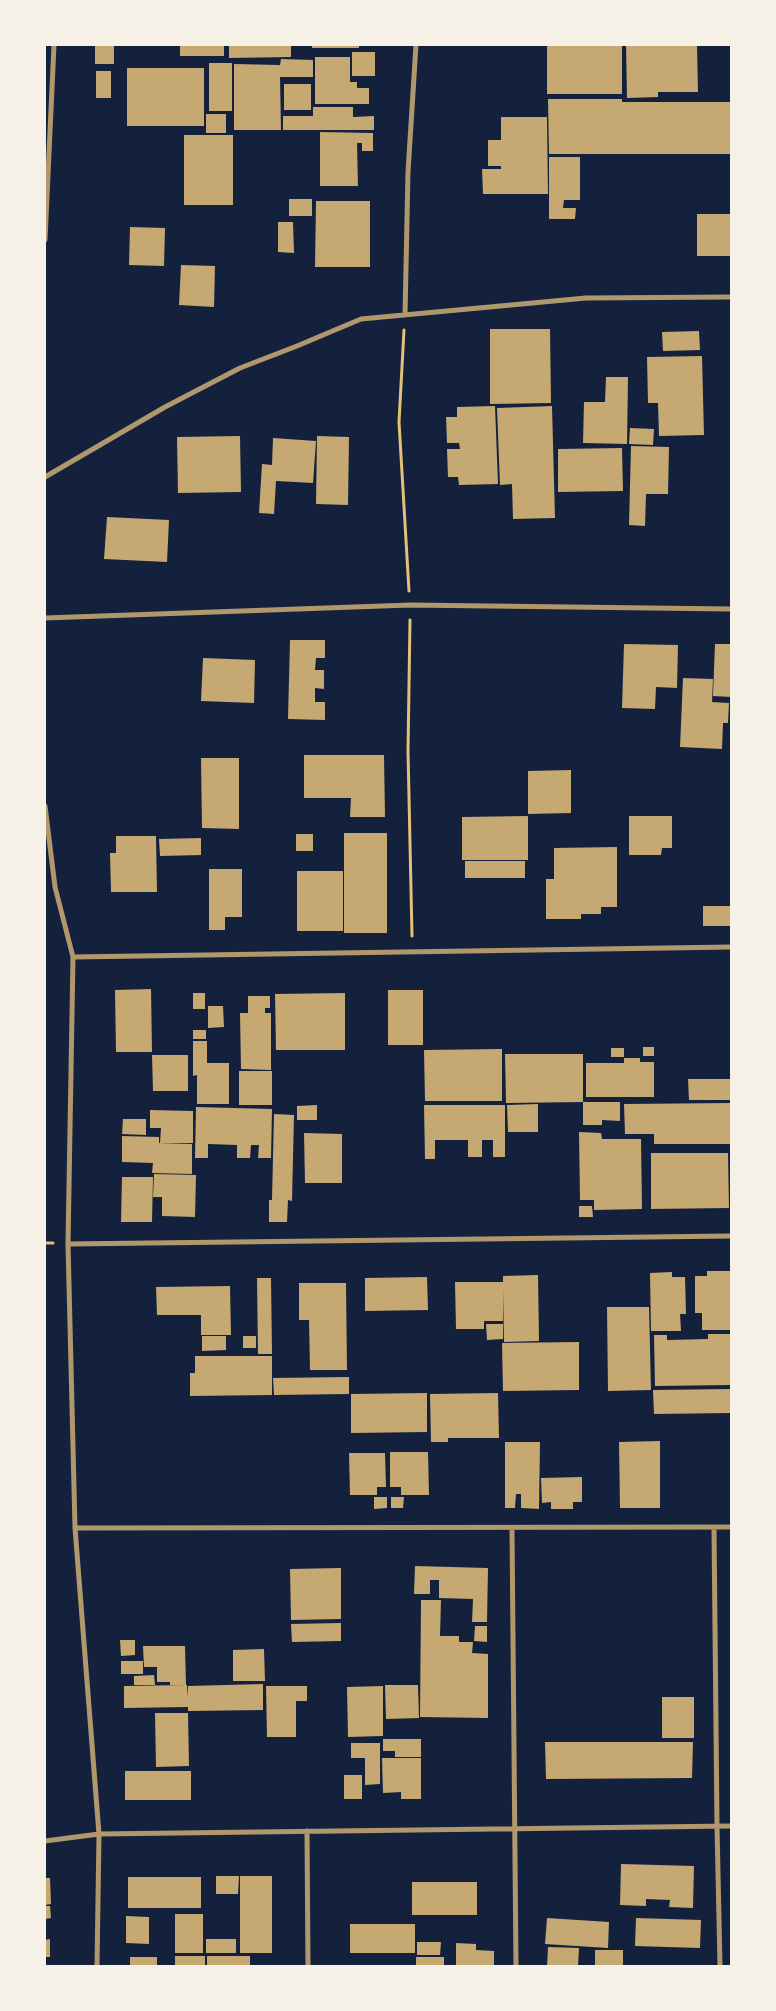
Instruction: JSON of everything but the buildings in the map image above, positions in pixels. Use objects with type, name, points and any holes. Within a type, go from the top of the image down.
[{"type":"street","points":[[45,240],[54,45]]},
{"type":"street","points":[[405,315],[408,172],[416,45]]},
{"type":"street","points":[[45,477],[165,407],[240,368],[361,319],[586,298],[731,297]]},
{"type":"street","points":[[45,618],[410,606],[731,609]]},
{"type":"street","points":[[45,806],[55,887],[73,957],[68,1244],[75,1528],[99,1834],[97,1966]]},
{"type":"street","points":[[73,957],[731,947]]},
{"type":"street","points":[[68,1244],[731,1236]]},
{"type":"street","points":[[714,1527],[720,1966]]},
{"type":"street","points":[[75,1528],[731,1527]]},
{"type":"street","points":[[512,1528],[516,1966]]},
{"type":"street","points":[[45,1841],[99,1834],[731,1826]]},
{"type":"street","points":[[307,1831],[308,1966]]},
{"type":"path","points":[[405,315],[399,422],[410,606],[408,751],[412,952]]}]
